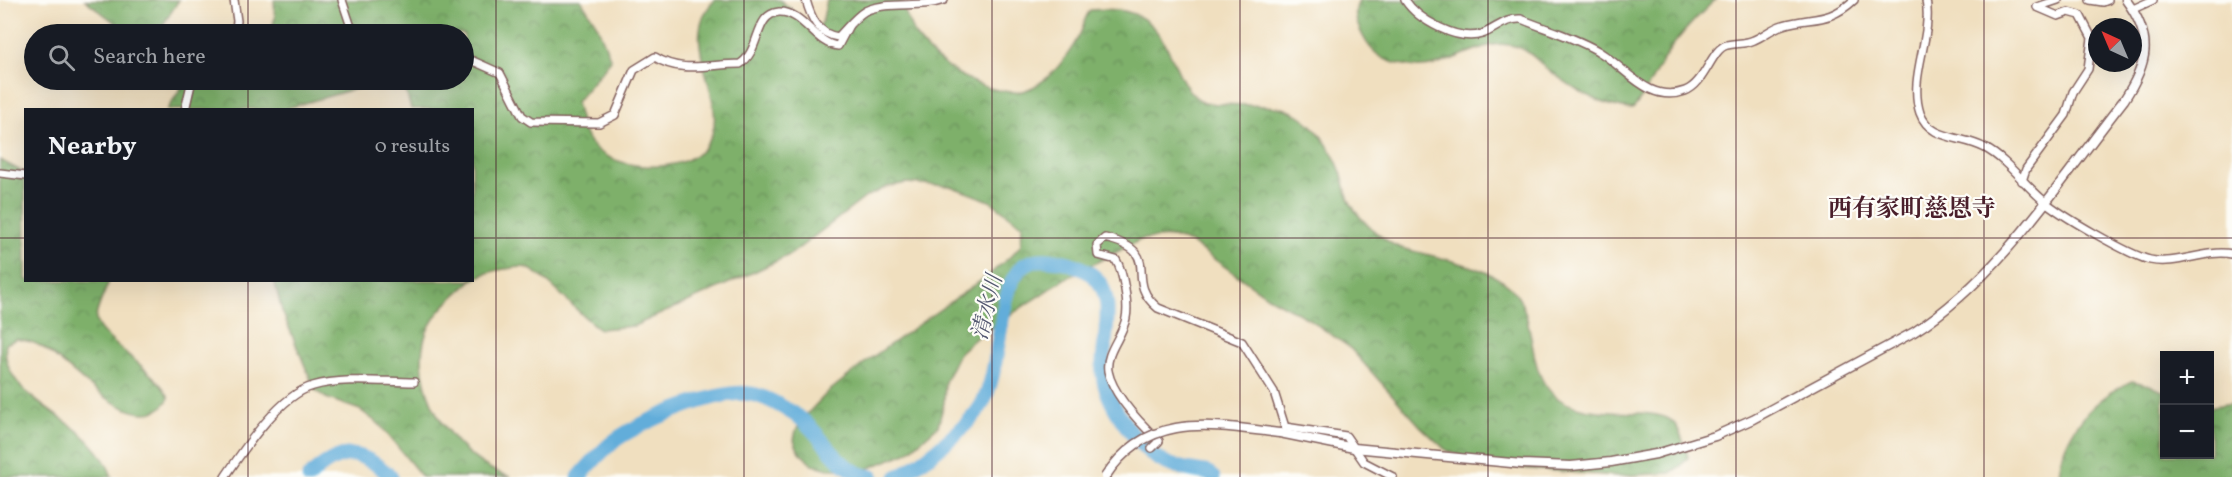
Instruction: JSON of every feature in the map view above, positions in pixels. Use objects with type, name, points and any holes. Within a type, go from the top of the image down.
[{"type":"street","points":[[234,0],[237,24]]},
{"type":"street","points":[[342,0],[350,24]]},
{"type":"street","points":[[806,0],[811,16],[827,35],[838,37],[865,11],[893,4],[932,4],[944,0]]},
{"type":"street","points":[[1405,0],[1410,8],[1432,22],[1468,37],[1484,34],[1512,18],[1521,19],[1601,52],[1633,80],[1652,90],[1670,93],[1686,91],[1702,79],[1716,54],[1726,45],[1753,41],[1778,27],[1796,21],[1820,20],[1833,15],[1854,0]]},
{"type":"street","points":[[1926,0],[1929,16],[1917,102],[1924,122],[1930,130],[1986,148],[2044,201],[2077,222],[2148,259],[2165,260],[2205,253],[2232,254]]},
{"type":"street","points":[[2022,181],[2026,169],[2066,115],[2073,92],[2088,69],[2092,38],[2080,15],[2068,12],[2058,16],[2037,7],[2058,0]]},
{"type":"street","points":[[2090,0],[2103,2],[2108,0]]},
{"type":"street","points":[[1105,477],[1113,465],[1136,444],[1164,430],[1178,426],[1213,425],[1280,433],[1354,447],[1522,464],[1571,466],[1656,454],[1716,436],[1763,414],[1937,317],[1982,278],[2137,80],[2146,48],[2144,33],[2133,9],[2126,0]]},
{"type":"street","points":[[2133,9],[2153,0]]},
{"type":"street","points":[[474,61],[500,73],[522,116],[531,122],[599,123],[615,115],[634,70],[655,57],[666,64],[683,69],[713,64],[740,64],[753,53],[762,23],[770,15],[780,12],[793,16],[827,45],[838,46],[848,27]]},
{"type":"street","points":[[185,108],[190,90]]},
{"type":"street","points":[[0,173],[24,176]]},
{"type":"street","points":[[1152,448],[1160,441],[1139,422],[1120,395],[1108,370],[1111,352],[1126,318],[1122,269],[1116,260],[1098,255],[1097,245],[1105,238],[1125,242],[1134,248],[1140,258],[1143,291],[1147,300],[1158,308],[1242,342],[1274,392],[1285,427],[1346,436],[1364,462],[1393,477]]},
{"type":"street","points":[[225,477],[278,411],[300,392],[332,383],[414,382]]},
{"type":"green space","points":[[85,0],[179,0],[163,24],[117,24]]},
{"type":"green space","points":[[274,0],[581,0],[597,25],[611,60],[576,102],[589,141],[603,154],[616,160],[648,166],[665,166],[694,156],[705,147],[713,131],[714,113],[701,54],[700,35],[703,17],[715,0],[780,0],[815,29],[822,23],[827,0],[901,0],[914,34],[949,68],[990,88],[1017,92],[1039,84],[1059,66],[1077,40],[1091,10],[1107,9],[1132,13],[1143,18],[1160,35],[1186,86],[1204,103],[1279,107],[1296,113],[1313,126],[1337,162],[1352,206],[1380,236],[1402,249],[1456,262],[1491,274],[1510,287],[1519,298],[1525,312],[1539,371],[1545,384],[1554,395],[1567,404],[1584,409],[1666,417],[1679,431],[1688,457],[1681,466],[1670,473],[1618,476],[1480,465],[1446,450],[1421,427],[1349,347],[1307,318],[1268,297],[1191,243],[1173,237],[1142,239],[1066,278],[976,338],[959,353],[945,382],[944,403],[938,426],[908,452],[865,470],[828,469],[812,464],[799,452],[794,440],[796,430],[806,415],[828,392],[871,358],[990,274],[1012,255],[1021,245],[1022,225],[990,201],[950,186],[906,183],[887,187],[866,197],[791,254],[634,326],[600,329],[531,270],[523,267],[504,269],[474,279],[474,108],[411,108],[403,90],[474,90],[474,24],[273,24]]},
{"type":"green space","points":[[1359,0],[1715,0],[1678,38],[1633,109],[1598,101],[1566,83],[1526,51],[1506,44],[1482,48],[1433,65],[1416,67],[1388,61],[1374,52],[1361,33],[1356,15]]},
{"type":"green space","points":[[180,90],[351,90],[288,108],[168,108]]},
{"type":"green space","points":[[0,160],[24,172],[24,282],[109,282],[96,316],[100,328],[107,337],[154,378],[169,398],[157,410],[141,413],[123,407],[86,383],[39,345],[16,339],[6,344],[6,358],[18,383],[28,394],[91,443],[101,455],[112,477],[0,477]]},
{"type":"green space","points":[[275,282],[470,282],[443,307],[427,332],[422,362],[425,383],[432,404],[443,424],[457,442],[473,457],[511,477],[422,477],[380,425],[360,410],[326,398],[315,390],[282,311]]},
{"type":"green space","points":[[2132,381],[2160,390],[2160,459],[2214,459],[2214,406],[2232,403],[2232,477],[2059,477],[2061,461],[2073,432],[2092,408],[2118,388]]},
{"type":"waterway","name":"清水川","points":[[897,477],[944,444],[967,423],[982,404],[993,372],[1003,313],[1013,280],[1023,266],[1041,260],[1064,262],[1084,269],[1098,281],[1104,292],[1107,305],[1103,362],[1105,386],[1117,412],[1135,437],[1154,456],[1164,462],[1180,468],[1209,473],[1213,477]]},
{"type":"waterway","name":"清水川","points":[[579,477],[609,445],[626,433],[680,408],[720,396],[737,394],[757,395],[789,411],[809,426],[841,461],[860,474],[872,477]]},
{"type":"waterway","name":"清水川","points":[[309,477],[331,460],[350,455],[360,456],[370,461],[391,477]]},
{"type":"district","name":"西有家町慈恩寺","points":[[1912,208]]}]
